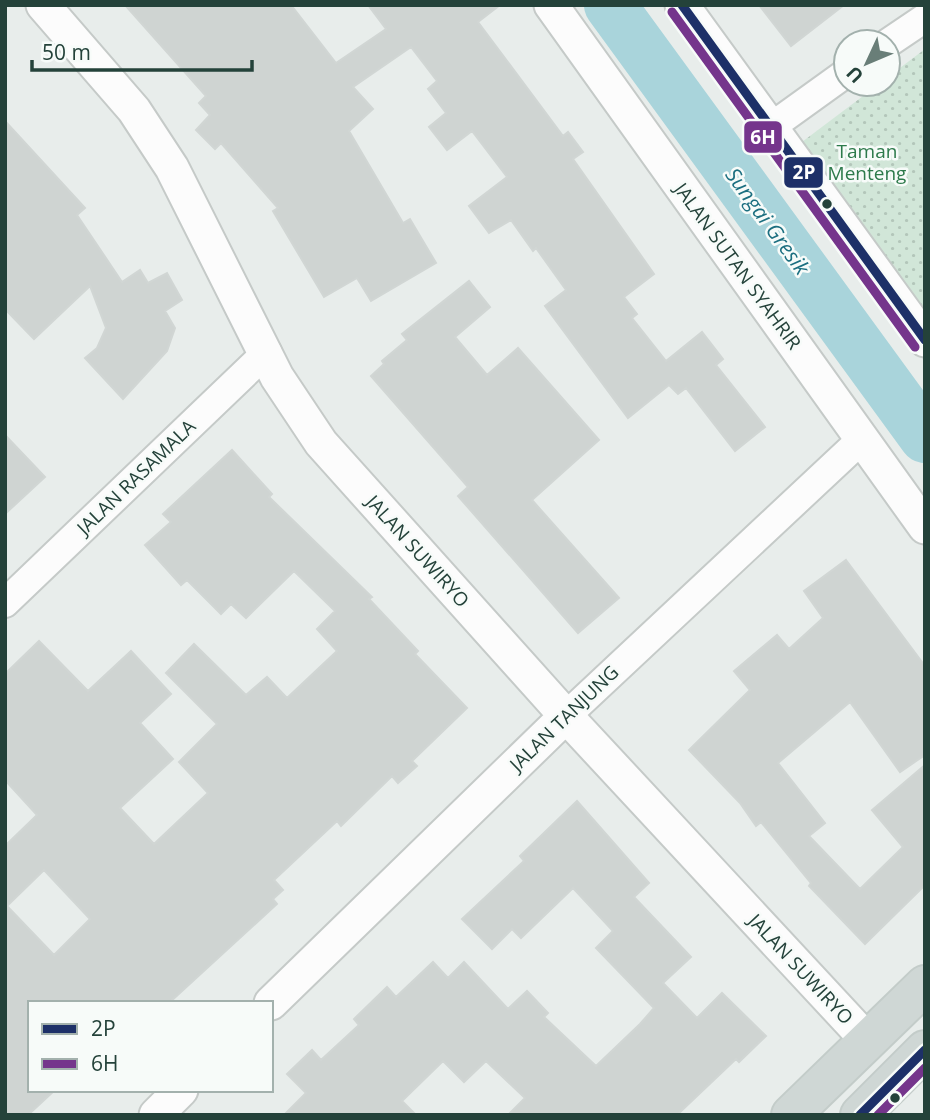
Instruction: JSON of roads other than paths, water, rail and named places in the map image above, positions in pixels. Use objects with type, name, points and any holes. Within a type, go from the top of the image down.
[{"type":"main road","points":[[791,1115],[925,985]]},
{"type":"main road","points":[[860,1115],[925,1050]]},
{"type":"street","name":"JALAN SUWIRYO","points":[[44,5],[134,110],[172,168],[290,399],[321,443],[566,716],[868,1041]]},
{"type":"street","name":"JALAN SUTAN SYAHRIR","points":[[551,5],[925,527]]},
{"type":"street","points":[[682,5],[925,340]]},
{"type":"street","points":[[902,34],[925,18]]},
{"type":"street","points":[[771,127],[832,83]]},
{"type":"street","name":"JALAN RASAMALA","points":[[5,603],[267,352]]},
{"type":"street","name":"JALAN TANJUNG","points":[[273,1001],[566,716],[862,439]]},
{"type":"street","points":[[156,1115],[179,1092]]},
{"type":"waterway","name":"Sungai Gresik","points":[[610,5],[925,437]]},
{"type":"park label","name":"Taman Menteng","points":[[867,162]]}]
